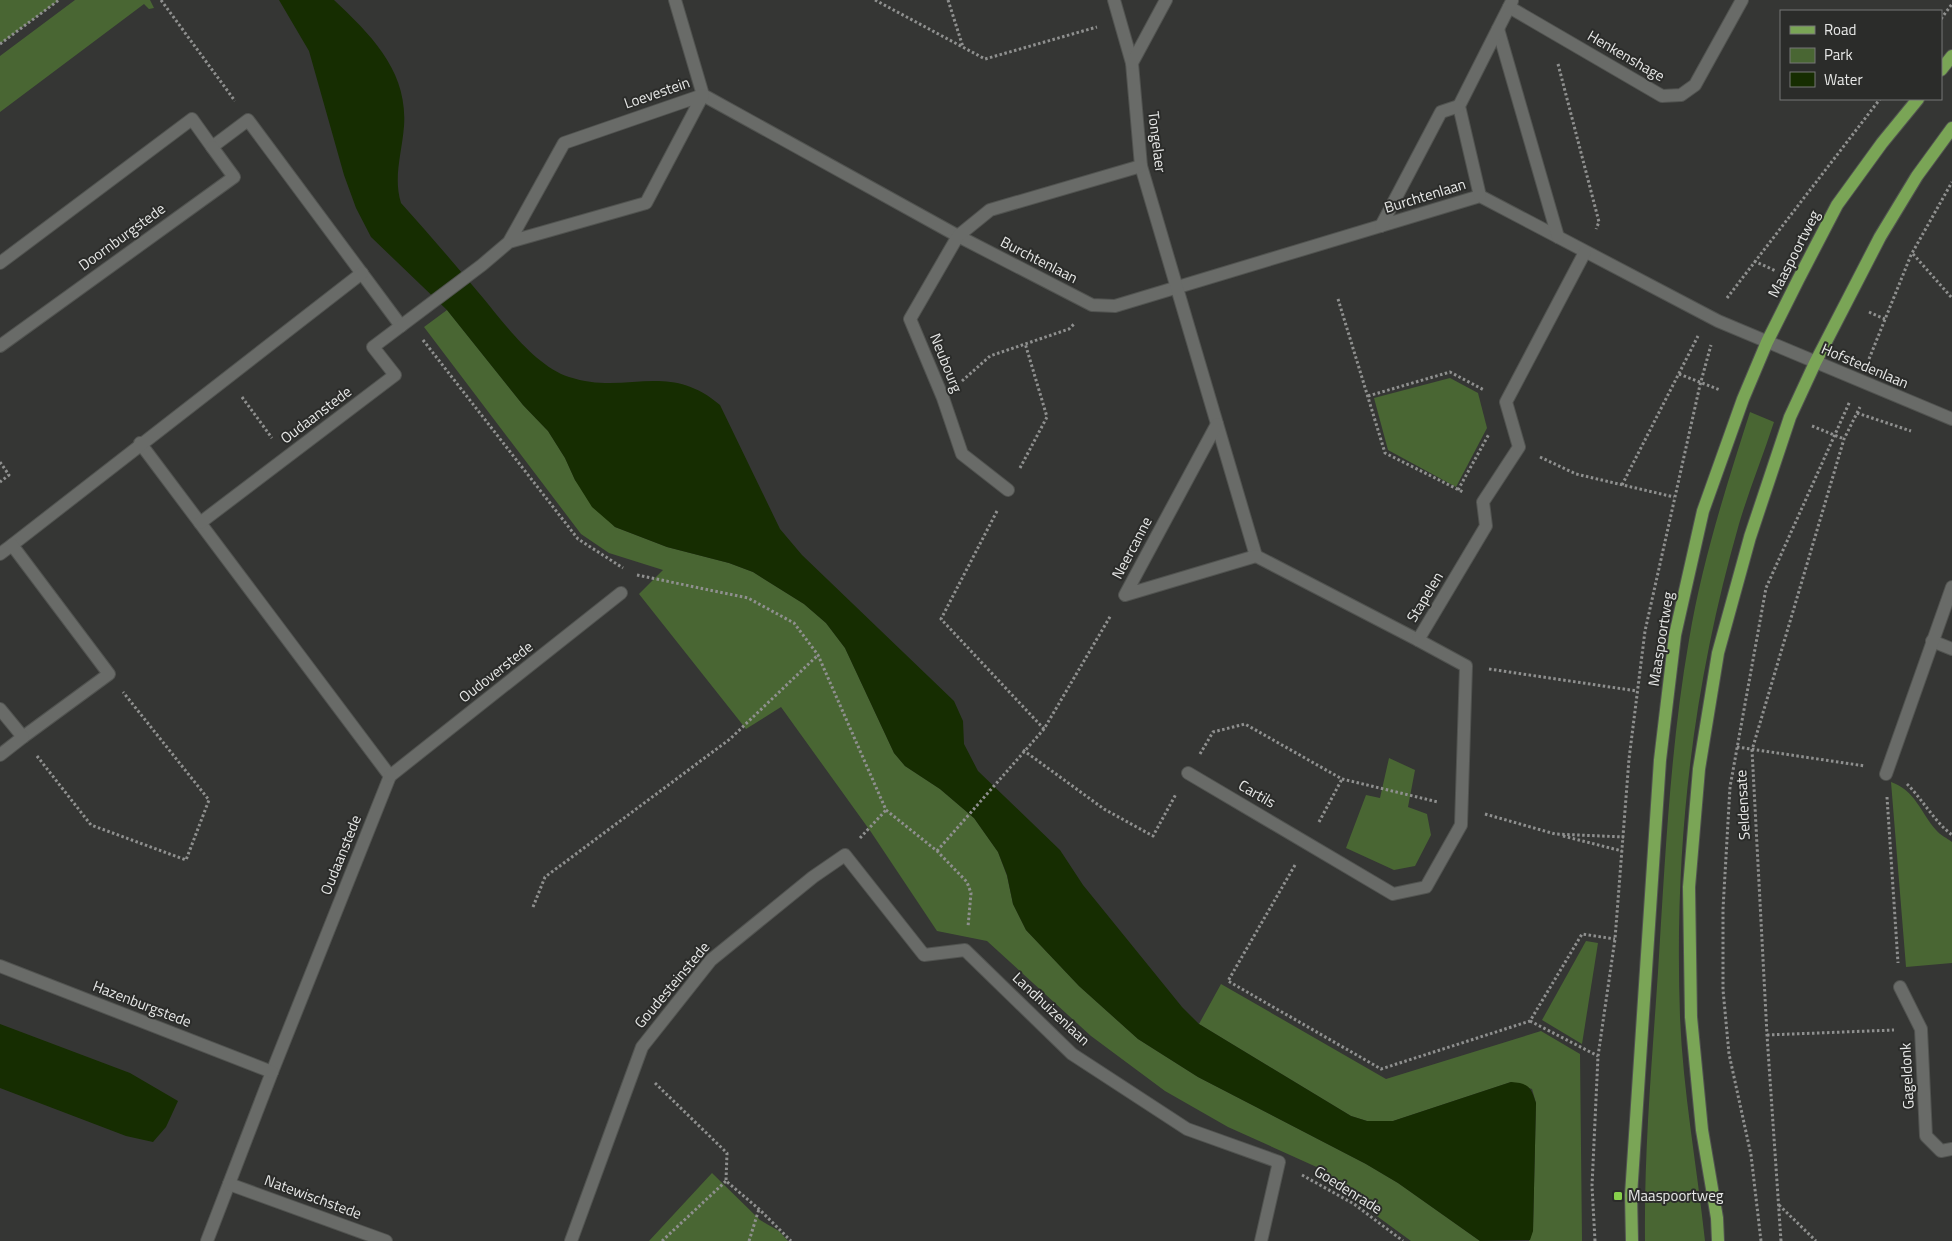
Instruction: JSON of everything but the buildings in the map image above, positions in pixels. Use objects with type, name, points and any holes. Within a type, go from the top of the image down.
[{"type":"main road","points":[[1942,69],[1952,56]]},
{"type":"main road","name":"Maaspoortweg","points":[[1632,1241],[1630,1196],[1660,760],[1675,635],[1703,511],[1743,399],[1767,342],[1837,205],[1882,143],[1917,100]]},
{"type":"main road","points":[[1718,1241],[1717,1218],[1702,1130],[1691,1018],[1689,888],[1699,769],[1718,653],[1750,537],[1790,418],[1815,363],[1880,237],[1916,176],[1952,128]]},
{"type":"street","points":[[675,0],[703,95]]},
{"type":"street","name":"Tongelaer","points":[[1114,0],[1132,63],[1141,166],[1177,286]]},
{"type":"street","points":[[1132,63],[1166,0]]},
{"type":"street","name":"Henkenshage","points":[[1511,4],[1549,30],[1662,96],[1681,95],[1695,85],[1742,0]]},
{"type":"street","points":[[1381,226],[1441,112],[1459,106],[1511,4]]},
{"type":"street","points":[[1498,29],[1558,236]]},
{"type":"street","name":"Burchtenlaan","points":[[703,95],[958,236],[1092,305],[1115,306],[1480,196],[1708,316],[1767,342]]},
{"type":"street","name":"Loevestein","points":[[509,242],[646,203],[703,95]]},
{"type":"street","name":"Loevestein","points":[[401,326],[482,265],[509,242],[564,142],[703,95]]},
{"type":"street","name":"Burchtenlaan","points":[[1459,106],[1480,196]]},
{"type":"street","name":"Doornburgstede","points":[[0,263],[192,120],[234,177],[0,346]]},
{"type":"street","points":[[212,147],[248,120],[401,326]]},
{"type":"street","points":[[958,236],[990,210],[1141,166]]},
{"type":"street","name":"Neubourg","points":[[958,236],[910,319],[943,398],[962,454],[1008,490]]},
{"type":"street","points":[[1483,502],[1519,447],[1506,402],[1585,252]]},
{"type":"street","points":[[0,554],[140,443],[362,273]]},
{"type":"street","points":[[1177,286],[1256,556],[1418,640]]},
{"type":"street","name":"Oudaanstede","points":[[200,523],[395,375],[373,346],[401,326]]},
{"type":"street","name":"Hofstedenlaan","points":[[1767,342],[1871,387],[1952,419]]},
{"type":"street","name":"Neercanne","points":[[1125,595],[1217,424]]},
{"type":"street","points":[[140,443],[390,776]]},
{"type":"street","name":"Stapelen","points":[[1466,666],[1418,640],[1486,526],[1483,502]]},
{"type":"street","points":[[0,755],[109,674],[12,544]]},
{"type":"street","name":"Neercanne","points":[[1125,595],[1256,556]]},
{"type":"street","points":[[1886,774],[1952,586]]},
{"type":"street","name":"Oudoverstede","points":[[390,776],[621,593]]},
{"type":"street","points":[[1932,640],[1952,649]]},
{"type":"street","points":[[1309,842],[1393,894],[1426,887],[1462,825],[1466,666]]},
{"type":"street","points":[[0,708],[23,737]]},
{"type":"street","name":"Cartils","points":[[1188,773],[1309,842]]},
{"type":"street","name":"Oudaanstede","points":[[207,1241],[390,776]]},
{"type":"street","points":[[845,855],[924,955],[965,950]]},
{"type":"street","name":"Goudesteinstede","points":[[571,1241],[637,1065],[642,1046],[711,960],[813,877],[845,855]]},
{"type":"street","name":"Landhuizenlaan","points":[[965,950],[1072,1054],[1187,1129],[1279,1162]]},
{"type":"street","name":"Hazenburgstede","points":[[0,966],[272,1072]]},
{"type":"street","name":"Gageldonk","points":[[1900,987],[1921,1029],[1926,1136],[1941,1151],[1952,1149]]},
{"type":"street","points":[[1261,1241],[1279,1162]]},
{"type":"street","name":"Natewischstede","points":[[229,1184],[386,1241]]},
{"type":"path","points":[[0,44],[59,0]]},
{"type":"path","points":[[161,0],[248,120]]},
{"type":"path","points":[[875,0],[985,59],[1121,21]]},
{"type":"path","points":[[948,0],[963,47]]},
{"type":"path","points":[[1942,18],[1952,4]]},
{"type":"path","points":[[1549,30],[1599,222],[1585,252]]},
{"type":"path","points":[[1760,1241],[1751,1155],[1729,1054],[1723,990],[1723,909],[1730,787],[1737,747],[1766,588],[1833,434],[1859,381],[1912,253],[1952,182]]},
{"type":"path","points":[[1912,253],[1952,298]]},
{"type":"path","points":[[1338,299],[1385,453],[1483,502]]},
{"type":"path","points":[[943,398],[990,356],[1025,342],[1069,329],[1092,305]]},
{"type":"path","points":[[1622,485],[1708,316]]},
{"type":"path","points":[[401,326],[421,338],[578,539],[624,569]]},
{"type":"path","points":[[1025,342],[1047,417],[941,619],[1044,729]]},
{"type":"path","points":[[1368,396],[1450,372],[1506,402],[1458,490]]},
{"type":"path","points":[[227,376],[286,457]]},
{"type":"path","name":"Seldensate","points":[[1781,1241],[1767,1035],[1752,750],[1844,439],[1871,387]]},
{"type":"path","points":[[1857,413],[1917,433]]},
{"type":"path","points":[[1519,447],[1576,474],[1674,497]]},
{"type":"path","points":[[0,462],[9,474],[0,482]]},
{"type":"path","points":[[632,574],[748,598],[794,623],[818,655],[886,810],[937,851],[967,882],[971,893],[965,950]]},
{"type":"path","points":[[937,851],[1023,750],[1044,729],[1105,623],[1125,595]]},
{"type":"path","points":[[533,907],[545,877],[730,739],[818,655]]},
{"type":"path","points":[[1466,666],[1637,690]]},
{"type":"path","points":[[23,737],[91,824],[186,860],[209,800],[109,674]]},
{"type":"path","points":[[1023,750],[1104,809],[1153,836],[1213,732],[1245,724],[1342,779],[1463,808],[1622,851]]},
{"type":"path","points":[[1737,747],[1863,765],[1904,781],[1920,797],[1941,827],[1952,835]]},
{"type":"path","points":[[1886,774],[1900,987]]},
{"type":"path","points":[[1342,779],[1309,842],[1228,981],[1381,1069],[1530,1021],[1582,934],[1614,939]]},
{"type":"path","points":[[845,855],[886,810]]},
{"type":"path","points":[[1556,834],[1624,837]]},
{"type":"path","points":[[1530,1021],[1598,1056]]},
{"type":"path","points":[[1767,1035],[1921,1029]]},
{"type":"path","points":[[637,1065],[727,1153],[726,1180],[662,1241]]},
{"type":"path","name":"Goedenrade","points":[[1279,1162],[1354,1204],[1403,1241]]},
{"type":"path","points":[[726,1180],[791,1241]]},
{"type":"path","points":[[1778,1205],[1816,1241]]},
{"type":"path","points":[[749,1241],[759,1209]]},
{"type":"green space","points":[[0,0],[59,0],[0,44]]},
{"type":"green space","points":[[75,0],[150,0],[154,8],[149,9],[144,4],[0,112],[0,56]]},
{"type":"green space","points":[[447,310],[523,405],[548,431],[565,458],[575,480],[615,527],[667,547],[729,563],[753,572],[804,604],[826,623],[845,648],[894,753],[905,766],[940,789],[974,818],[998,852],[1007,876],[1013,904],[1026,930],[1079,986],[1138,1039],[1198,1077],[1366,1164],[1398,1183],[1480,1241],[1411,1241],[1344,1192],[1321,1169],[1228,1127],[1165,1091],[1091,1036],[987,941],[937,931],[871,832],[781,707],[746,729],[639,594],[663,570],[609,553],[581,534],[424,327]]},
{"type":"green space","points":[[1450,378],[1478,393],[1487,428],[1456,487],[1388,450],[1374,398]]},
{"type":"green space","points":[[1750,412],[1774,422],[1739,524],[1709,646],[1690,768],[1680,891],[1679,954],[1682,1045],[1687,1101],[1705,1241],[1645,1241],[1649,1106],[1666,847],[1682,681],[1694,611],[1708,553]]},
{"type":"green space","points":[[1389,758],[1415,770],[1408,807],[1427,814],[1431,835],[1415,866],[1394,870],[1346,848],[1366,795],[1380,798]]},
{"type":"green space","points":[[1891,782],[1906,790],[1936,830],[1952,842],[1952,963],[1906,967]]},
{"type":"green space","points":[[1586,941],[1598,943],[1582,1044],[1542,1020]]},
{"type":"green space","points":[[1221,984],[1386,1079],[1541,1031],[1580,1054],[1582,1241],[1529,1241],[1533,1230],[1536,1103],[1532,1089],[1511,1082],[1393,1121],[1367,1121],[1351,1116],[1199,1024]]},
{"type":"green space","points":[[712,1173],[760,1220],[779,1231],[788,1241],[649,1241]]},
{"type":"water","points":[[279,0],[334,0],[361,27],[384,56],[400,88],[404,106],[404,126],[398,174],[401,203],[508,328],[531,352],[543,363],[569,377],[590,382],[664,381],[682,384],[701,392],[720,405],[780,529],[802,555],[954,701],[963,721],[964,744],[978,771],[1060,850],[1083,885],[1182,1007],[1199,1024],[1351,1116],[1367,1121],[1393,1121],[1511,1082],[1521,1083],[1528,1087],[1536,1103],[1533,1231],[1530,1240],[1480,1241],[1398,1183],[1366,1164],[1198,1077],[1138,1039],[1079,986],[1026,930],[1013,904],[1007,875],[998,852],[974,818],[940,789],[905,766],[894,753],[845,648],[826,623],[804,604],[753,572],[729,563],[667,547],[615,527],[592,507],[548,431],[523,405],[447,310],[371,237],[356,208],[344,175],[309,51]]},
{"type":"water","points":[[0,1024],[130,1073],[178,1101],[166,1127],[153,1142],[126,1136],[0,1088]]},
{"type":"place","name":"Maaspoortweg","points":[[1618,1196]]}]
